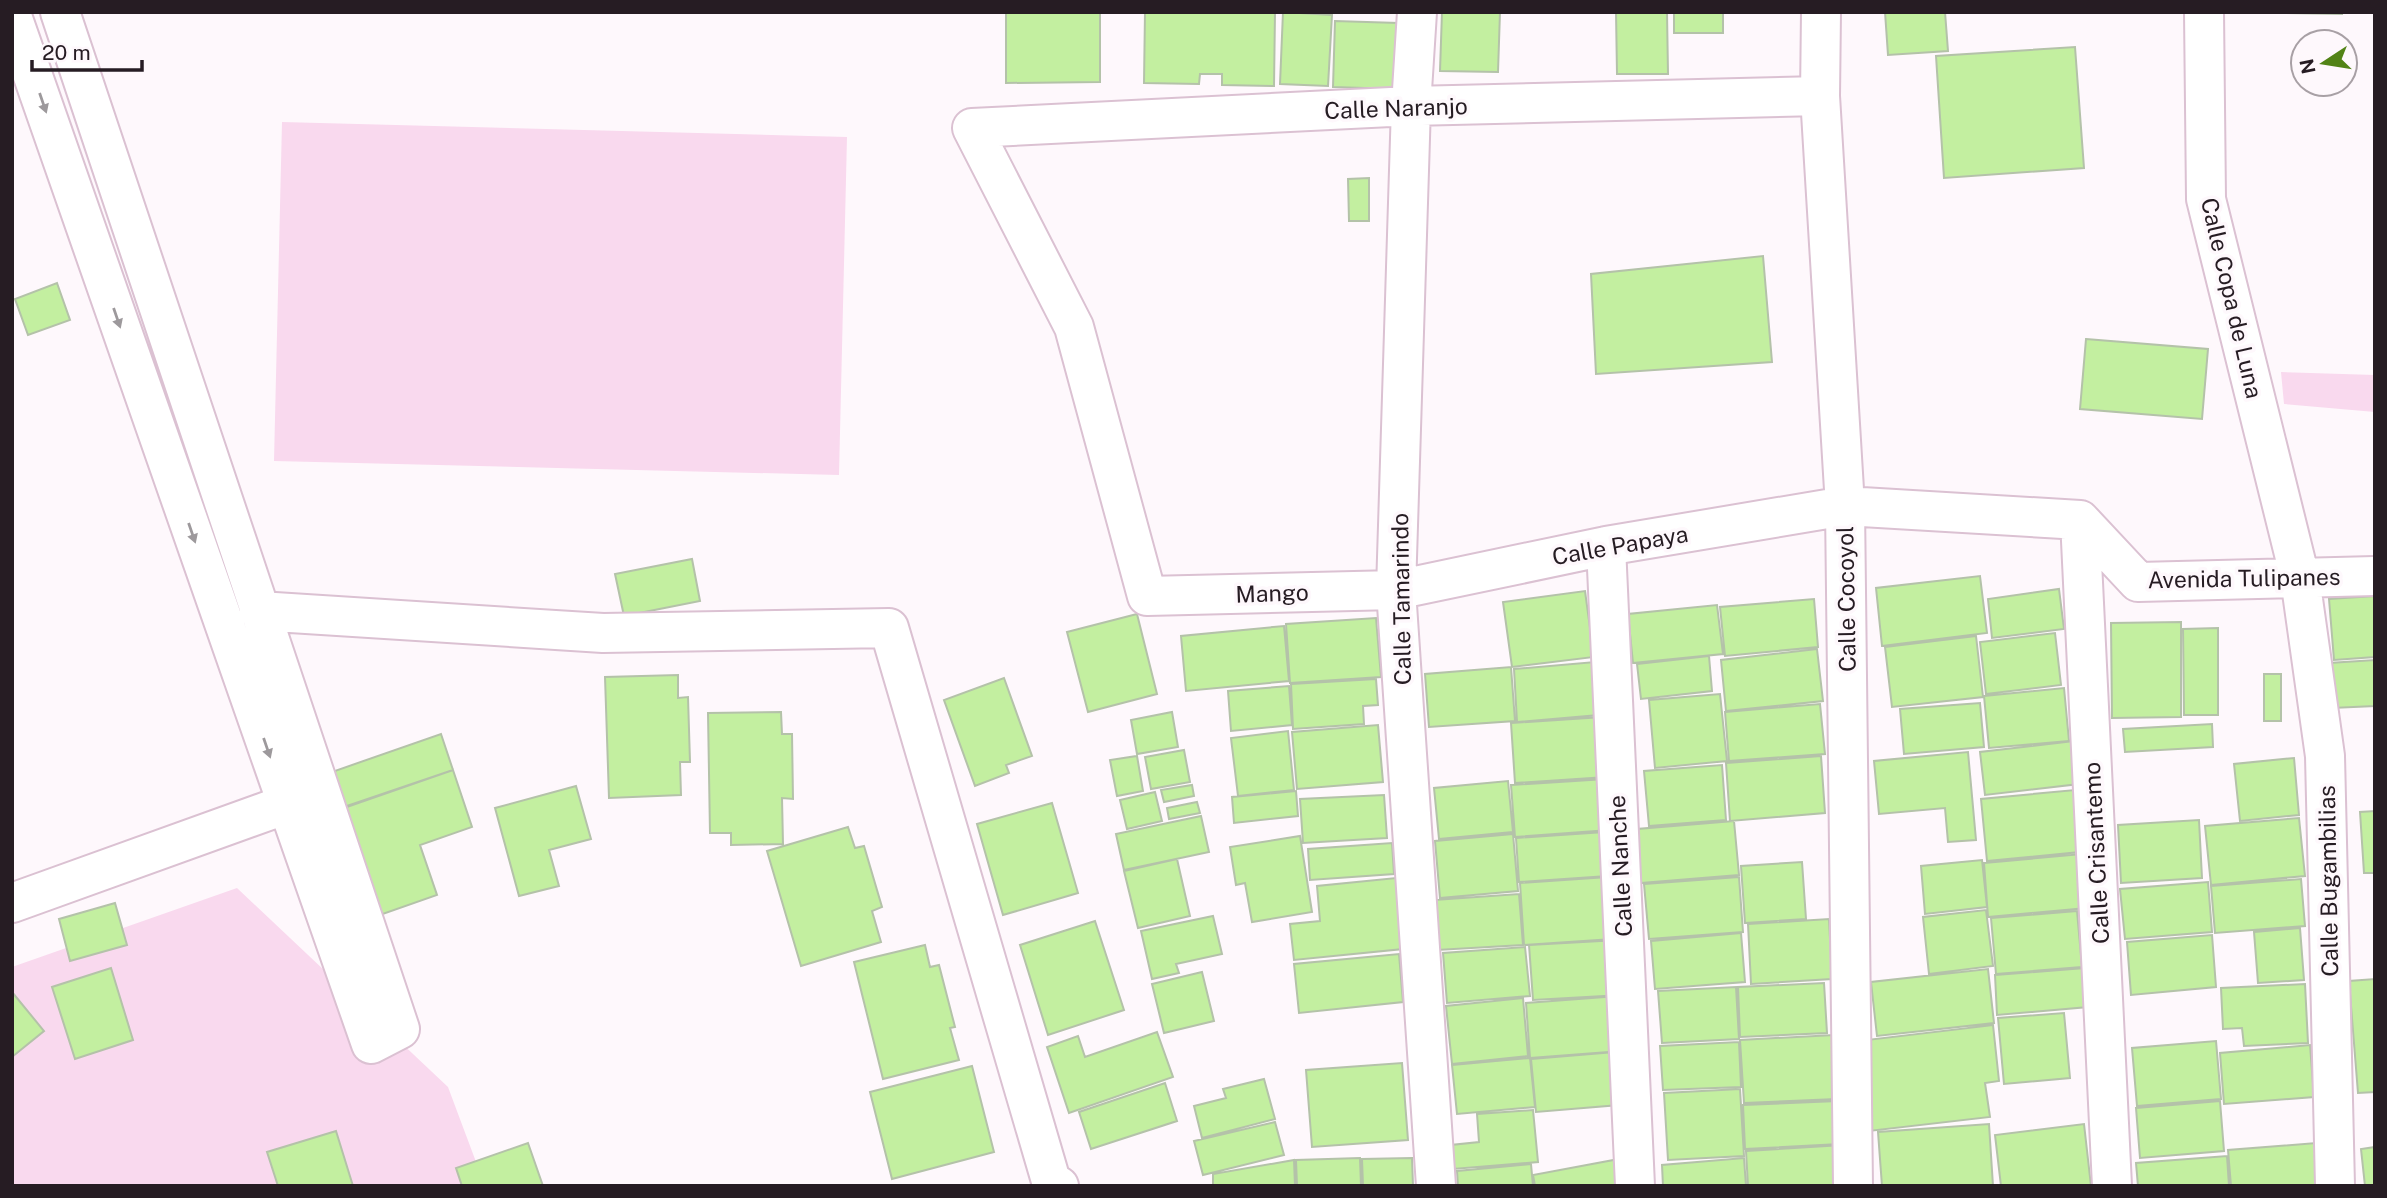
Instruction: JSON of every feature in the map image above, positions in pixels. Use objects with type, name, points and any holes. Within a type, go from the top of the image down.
[{"type":"street","points":[[12,16],[371,1044],[400,1030],[60,12]]},
{"type":"street","name":"Calle Tamarindo","points":[[1417,12],[1411,106],[1396,590],[1436,1186]]},
{"type":"street","name":"Calle Cocoyol","points":[[1821,12],[1820,96],[1845,506],[1853,1186]]},
{"type":"street","name":"Calle Copa de Luna","points":[[2204,12],[2206,199],[2300,578]]},
{"type":"street","name":"Calle Naranjo","points":[[1147,596],[1074,327],[972,128],[1411,106],[1820,96]]},
{"type":"street","points":[[1845,506],[2080,520]]},
{"type":"street","name":"Calle Papaya","points":[[1396,590],[1606,545],[1845,506]]},
{"type":"street","name":"Avenida Tulipanes","points":[[2080,520],[2138,582],[2375,576]]},
{"type":"street","name":"Calle Crisantemo","points":[[2080,520],[2112,1186]]},
{"type":"street","name":"Calle Nanche","points":[[1606,545],[1635,1186]]},
{"type":"street","name":"Calle Bugambilias","points":[[2300,578],[2325,756],[2335,1186]]},
{"type":"street","name":"Mango","points":[[1147,596],[1396,590]]},
{"type":"street","points":[[259,611],[603,633],[889,628],[1051,1181],[1059,1186]]},
{"type":"street","points":[[12,903],[287,804]]},
{"type":"shaded area","points":[[282,122],[847,137],[839,475],[274,461]]},
{"type":"shaded area","points":[[2281,372],[2375,375],[2375,412],[2284,404]]},
{"type":"shaded area","points":[[237,888],[448,1087],[485,1186],[12,1186],[12,967]]},
{"type":"building","points":[[1006,12],[1100,12],[1100,82],[1006,83]]},
{"type":"building","points":[[1145,12],[1275,12],[1274,86],[1222,85],[1222,74],[1200,74],[1199,84],[1144,83]]},
{"type":"building","points":[[1283,12],[1332,15],[1328,86],[1280,84]]},
{"type":"building","points":[[1442,12],[1500,12],[1498,72],[1440,71]]},
{"type":"building","points":[[1616,12],[1667,12],[1668,74],[1617,74]]},
{"type":"building","points":[[1674,12],[1723,12],[1723,33],[1674,33]]},
{"type":"building","points":[[1885,12],[1945,12],[1948,51],[1888,55]]},
{"type":"building","points":[[2236,12],[2342,12],[2342,14]]},
{"type":"building","points":[[1335,21],[1398,23],[1396,89],[1333,87]]},
{"type":"building","points":[[2075,47],[2084,168],[1944,178],[1936,56]]},
{"type":"building","points":[[1369,178],[1369,221],[1349,221],[1348,179]]},
{"type":"building","points":[[1763,256],[1772,362],[1596,374],[1591,274]]},
{"type":"building","points":[[57,283],[70,320],[28,335],[15,299]]},
{"type":"building","points":[[2086,339],[2208,349],[2202,419],[2080,409]]},
{"type":"building","points":[[692,559],[700,601],[624,616],[615,574]]},
{"type":"building","points":[[1980,576],[1987,633],[1882,646],[1876,588]]},
{"type":"building","points":[[2059,589],[2064,629],[1992,638],[1988,599]]},
{"type":"building","points":[[1585,591],[1594,657],[1512,667],[1503,602]]},
{"type":"building","points":[[2375,596],[2375,657],[2334,660],[2329,599]]},
{"type":"building","points":[[1814,599],[1818,647],[1725,656],[1720,607]]},
{"type":"building","points":[[1717,605],[1723,654],[1633,663],[1628,614]]},
{"type":"building","points":[[1137,614],[1157,694],[1088,712],[1067,632]]},
{"type":"building","points":[[1376,618],[1381,677],[1290,683],[1286,624]]},
{"type":"building","points":[[2181,622],[2181,717],[2112,718],[2111,623]]},
{"type":"building","points":[[1284,626],[1289,681],[1186,691],[1181,636]]},
{"type":"building","points":[[2218,628],[2218,715],[2184,715],[2183,629]]},
{"type":"building","points":[[2055,633],[2061,685],[1986,694],[1980,642]]},
{"type":"building","points":[[1976,636],[1983,697],[1892,707],[1885,647]]},
{"type":"building","points":[[1817,649],[1823,701],[1726,711],[1721,660]]},
{"type":"building","points":[[1709,656],[1712,691],[1641,699],[1637,664]]},
{"type":"building","points":[[2375,660],[2375,706],[2332,708],[2329,663]]},
{"type":"building","points":[[1595,662],[1599,715],[1517,722],[1514,669]]},
{"type":"building","points":[[1511,667],[1515,721],[1429,727],[1425,674]]},
{"type":"building","points":[[2264,674],[2281,674],[2281,721],[2264,721]]},
{"type":"building","points":[[678,675],[678,698],[688,697],[690,762],[680,762],[681,795],[609,798],[605,677]]},
{"type":"building","points":[[1004,678],[1032,756],[1006,765],[1009,773],[975,786],[944,700]]},
{"type":"building","points":[[1376,679],[1378,705],[1363,706],[1364,724],[1293,729],[1291,684]]},
{"type":"building","points":[[1289,686],[1292,725],[1231,731],[1228,691]]},
{"type":"building","points":[[2064,688],[2069,741],[1989,748],[1984,696]]},
{"type":"building","points":[[1720,694],[1727,761],[1655,768],[1649,700]]},
{"type":"building","points":[[1980,703],[1984,747],[1904,754],[1900,709]]},
{"type":"building","points":[[1820,704],[1825,754],[1729,761],[1725,712]]},
{"type":"building","points":[[781,712],[782,734],[792,734],[793,799],[782,798],[783,844],[731,845],[731,833],[710,833],[708,713]]},
{"type":"building","points":[[1172,712],[1178,747],[1137,754],[1131,720]]},
{"type":"building","points":[[1603,717],[1607,777],[1515,783],[1511,723]]},
{"type":"building","points":[[2212,724],[2213,747],[2125,752],[2123,729]]},
{"type":"building","points":[[1378,725],[1383,782],[1297,789],[1292,732]]},
{"type":"building","points":[[1288,731],[1294,790],[1238,796],[1231,738]]},
{"type":"building","points":[[441,734],[453,770],[341,808],[329,773]]},
{"type":"building","points":[[2074,741],[2079,784],[1985,795],[1980,752]]},
{"type":"building","points":[[1184,750],[1190,782],[1151,789],[1145,757]]},
{"type":"building","points":[[1968,752],[1976,840],[1948,842],[1945,808],[1879,814],[1874,761]]},
{"type":"building","points":[[1137,756],[1143,791],[1117,796],[1110,760]]},
{"type":"building","points":[[1821,756],[1825,813],[1730,821],[1726,763]]},
{"type":"building","points":[[2294,758],[2299,815],[2240,821],[2234,764]]},
{"type":"building","points":[[1722,765],[1726,820],[1649,826],[1644,771]]},
{"type":"building","points":[[453,770],[472,827],[420,845],[437,895],[377,916],[341,809]]},
{"type":"building","points":[[1606,779],[1610,830],[1515,837],[1511,785]]},
{"type":"building","points":[[1508,781],[1513,832],[1439,839],[1434,788]]},
{"type":"building","points":[[1192,785],[1194,796],[1164,802],[1161,790]]},
{"type":"building","points":[[576,786],[591,839],[549,850],[559,886],[519,896],[495,808]]},
{"type":"building","points":[[2075,790],[2080,852],[1987,861],[1981,799]]},
{"type":"building","points":[[1296,791],[1298,816],[1234,823],[1232,797]]},
{"type":"building","points":[[1155,792],[1162,821],[1127,829],[1120,800]]},
{"type":"building","points":[[1384,795],[1387,838],[1303,843],[1300,799]]},
{"type":"building","points":[[1197,802],[1200,813],[1169,819],[1167,808]]},
{"type":"building","points":[[1052,803],[1078,893],[1003,915],[977,824]]},
{"type":"building","points":[[2375,811],[2375,873],[2364,873],[2360,812]]},
{"type":"building","points":[[1201,816],[1209,852],[1124,870],[1116,834]]},
{"type":"building","points":[[2299,818],[2305,876],[2211,885],[2205,826]]},
{"type":"building","points":[[2199,820],[2202,878],[2121,883],[2118,825]]},
{"type":"building","points":[[1734,821],[1739,875],[1641,883],[1637,829]]},
{"type":"building","points":[[848,827],[855,848],[864,846],[882,907],[872,911],[881,942],[801,966],[767,851]]},
{"type":"building","points":[[1605,832],[1608,876],[1519,882],[1516,838]]},
{"type":"building","points":[[1513,834],[1518,891],[1440,898],[1435,841]]},
{"type":"building","points":[[1300,836],[1312,912],[1252,922],[1245,883],[1236,885],[1230,847]]},
{"type":"building","points":[[1392,843],[1394,874],[1310,880],[1308,849]]},
{"type":"building","points":[[2082,854],[2087,908],[1988,917],[1984,863]]},
{"type":"building","points":[[1177,859],[1190,916],[1138,928],[1124,871]]},
{"type":"building","points":[[1982,860],[1987,907],[1925,914],[1921,866]]},
{"type":"building","points":[[1802,862],[1806,919],[1745,923],[1741,866]]},
{"type":"building","points":[[1608,877],[1613,939],[1524,945],[1520,883]]},
{"type":"building","points":[[1739,877],[1743,932],[1649,939],[1644,884]]},
{"type":"building","points":[[1396,878],[1403,949],[1294,960],[1290,924],[1320,921],[1317,886]]},
{"type":"building","points":[[2301,879],[2305,926],[2215,933],[2211,886]]},
{"type":"building","points":[[2208,882],[2212,932],[2125,939],[2120,889]]},
{"type":"building","points":[[1519,894],[1523,945],[1437,950],[1434,900]]},
{"type":"building","points":[[115,903],[127,945],[70,961],[59,919]]},
{"type":"building","points":[[1986,910],[1993,966],[1929,974],[1923,917]]},
{"type":"building","points":[[2077,911],[2082,967],[1996,974],[1991,918]]},
{"type":"building","points":[[1213,916],[1222,954],[1176,964],[1179,973],[1152,979],[1141,931]]},
{"type":"building","points":[[1829,919],[1832,979],[1751,984],[1748,924]]},
{"type":"building","points":[[1095,921],[1124,1010],[1048,1035],[1020,945]]},
{"type":"building","points":[[2300,928],[2304,980],[2258,983],[2254,932]]},
{"type":"building","points":[[1741,933],[1745,982],[1655,989],[1651,941]]},
{"type":"building","points":[[2212,935],[2216,987],[2131,995],[2127,942]]},
{"type":"building","points":[[1619,940],[1622,995],[1533,1000],[1529,945]]},
{"type":"building","points":[[925,945],[930,967],[939,965],[955,1027],[950,1028],[959,1060],[883,1079],[854,962]]},
{"type":"building","points":[[1525,947],[1530,996],[1447,1003],[1443,953]]},
{"type":"building","points":[[1399,954],[1403,1002],[1299,1013],[1294,964]]},
{"type":"building","points":[[111,968],[133,1040],[75,1059],[52,987]]},
{"type":"building","points":[[2085,968],[2088,1007],[1997,1015],[1995,975]]},
{"type":"building","points":[[1988,969],[1994,1023],[1877,1036],[1871,982]]},
{"type":"building","points":[[1202,972],[1214,1021],[1164,1033],[1152,984]]},
{"type":"building","points":[[2375,979],[2375,1092],[2358,1093],[2349,981]]},
{"type":"building","points":[[1824,983],[1827,1033],[1740,1037],[1738,987]]},
{"type":"building","points":[[2305,984],[2308,1043],[2244,1046],[2242,1028],[2223,1029],[2221,988]]},
{"type":"building","points":[[1736,987],[1739,1039],[1662,1043],[1658,991]]},
{"type":"building","points":[[12,992],[44,1031],[12,1057]]},
{"type":"building","points":[[1618,996],[1622,1051],[1530,1058],[1526,1003]]},
{"type":"building","points":[[1523,998],[1528,1056],[1452,1064],[1446,1006]]},
{"type":"building","points":[[2064,1013],[2070,1078],[2004,1084],[1998,1018]]},
{"type":"building","points":[[1993,1025],[1999,1081],[1985,1083],[1990,1117],[1869,1131],[1858,1041]]},
{"type":"building","points":[[1157,1032],[1173,1077],[1069,1113],[1047,1047],[1078,1036],[1085,1057]]},
{"type":"building","points":[[1834,1035],[1837,1099],[1744,1103],[1740,1040]]},
{"type":"building","points":[[2216,1041],[2221,1099],[2137,1106],[2132,1048]]},
{"type":"building","points":[[1739,1042],[1741,1087],[1663,1090],[1660,1046]]},
{"type":"building","points":[[2310,1045],[2314,1097],[2224,1104],[2220,1053]]},
{"type":"building","points":[[1615,1052],[1619,1105],[1536,1112],[1531,1059]]},
{"type":"building","points":[[1530,1058],[1535,1107],[1457,1114],[1452,1065]]},
{"type":"building","points":[[1402,1063],[1408,1140],[1312,1147],[1306,1070]]},
{"type":"building","points":[[972,1066],[994,1152],[892,1179],[870,1092]]},
{"type":"building","points":[[1264,1079],[1275,1119],[1202,1138],[1194,1106],[1226,1098],[1223,1089]]},
{"type":"building","points":[[1165,1083],[1177,1121],[1091,1149],[1079,1112]]},
{"type":"building","points":[[1740,1089],[1744,1156],[1668,1160],[1664,1093]]},
{"type":"building","points":[[1838,1101],[1840,1144],[1745,1149],[1743,1105]]},
{"type":"building","points":[[2220,1101],[2224,1151],[2140,1158],[2136,1108]]},
{"type":"building","points":[[1533,1110],[1538,1162],[1453,1169],[1451,1145],[1479,1142],[1477,1114]]},
{"type":"building","points":[[1275,1122],[1284,1155],[1203,1175],[1194,1141]]},
{"type":"building","points":[[1989,1124],[1993,1186],[1882,1186],[1878,1132]]},
{"type":"building","points":[[2084,1124],[2091,1186],[2001,1186],[1995,1135]]},
{"type":"building","points":[[336,1131],[353,1186],[278,1186],[267,1152]]},
{"type":"building","points":[[528,1143],[543,1186],[462,1186],[456,1168]]},
{"type":"building","points":[[2316,1143],[2320,1186],[2231,1186],[2228,1150]]},
{"type":"building","points":[[1843,1145],[1846,1186],[1748,1186],[1746,1151]]},
{"type":"building","points":[[2375,1147],[2375,1186],[2365,1186],[2361,1149]]},
{"type":"building","points":[[2227,1156],[2229,1186],[2138,1186],[2136,1163]]},
{"type":"building","points":[[1360,1158],[1361,1186],[1297,1186],[1296,1160]]},
{"type":"building","points":[[1412,1158],[1413,1186],[1363,1186],[1362,1159]]},
{"type":"building","points":[[1744,1158],[1746,1186],[1663,1186],[1662,1165]]},
{"type":"building","points":[[1619,1159],[1624,1186],[1535,1186],[1533,1175]]},
{"type":"building","points":[[1294,1160],[1295,1186],[1213,1186],[1213,1174]]},
{"type":"building","points":[[1531,1164],[1533,1186],[1458,1186],[1457,1171]]}]
